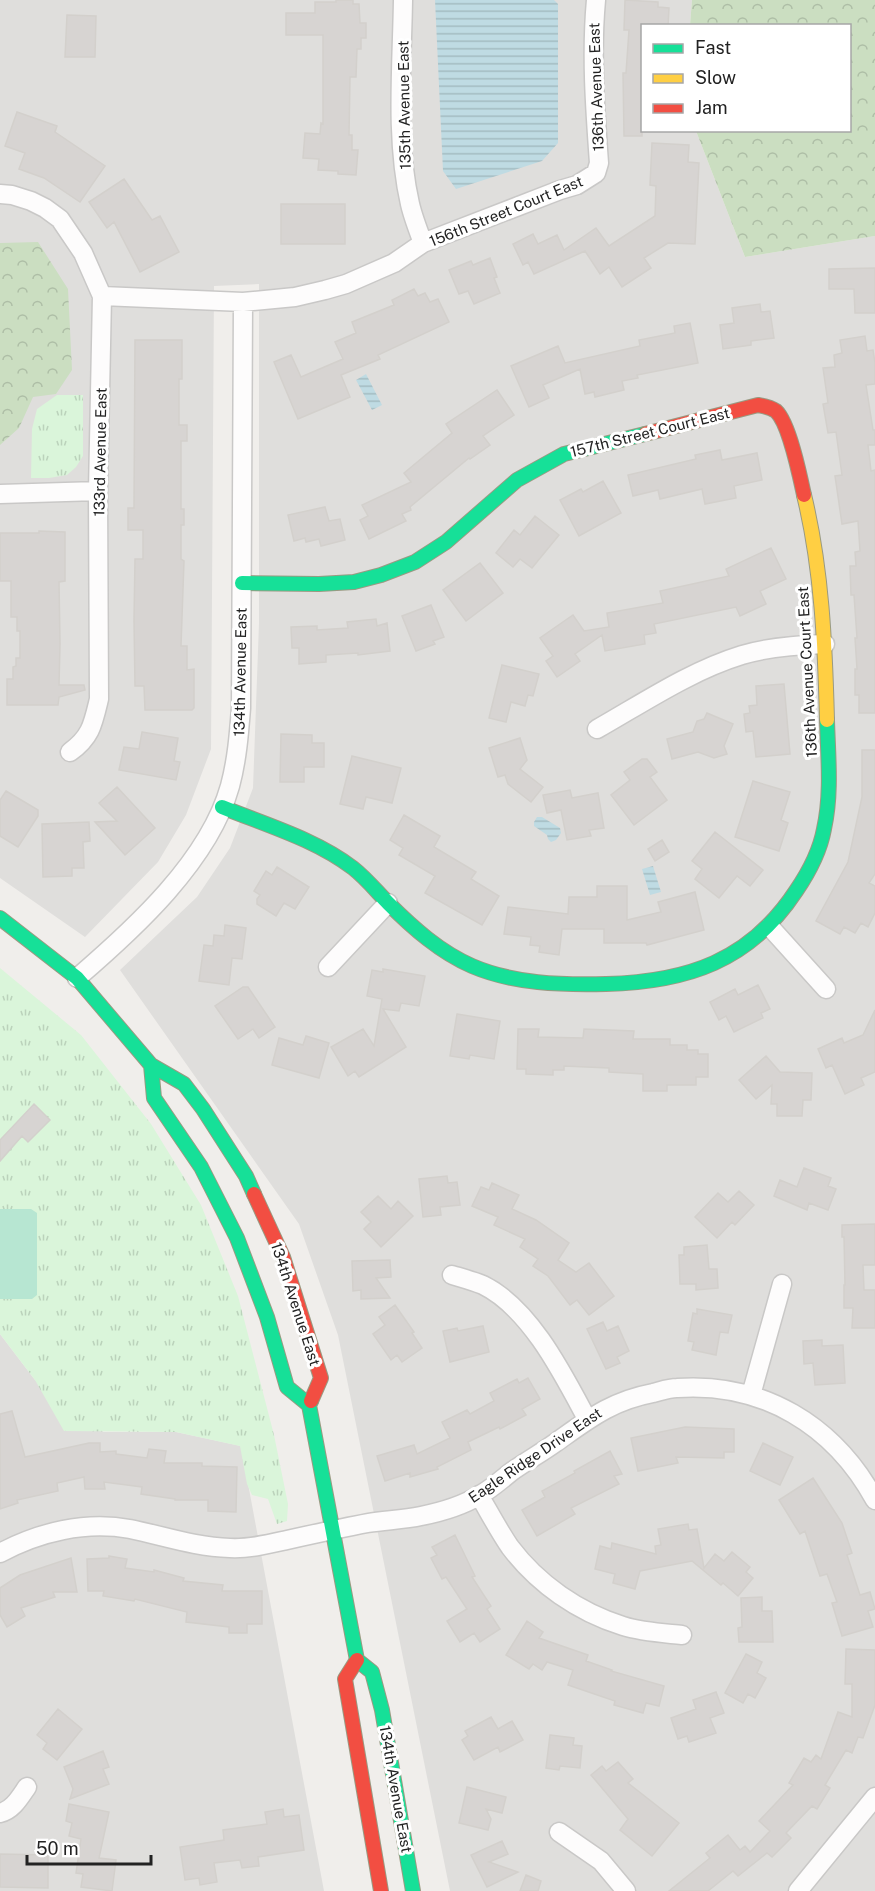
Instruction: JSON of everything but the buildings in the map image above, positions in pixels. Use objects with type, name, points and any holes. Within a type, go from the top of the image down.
[{"type":"street","name":"135th Avenue East","points":[[403,0],[402,130],[405,175],[410,204],[423,243]]},
{"type":"street","name":"136th Avenue East","points":[[596,0],[594,88],[599,163],[596,173]]},
{"type":"street","name":"156th Street Court East","points":[[102,296],[243,302],[295,297],[346,284],[394,263],[423,243],[577,185],[596,173]]},
{"type":"street","name":"133rd Avenue East","points":[[0,194],[31,201],[60,219],[83,253],[102,296],[98,491],[99,699],[90,732],[82,744],[70,752]]},
{"type":"street","name":"134th Avenue East","points":[[243,302],[241,708],[238,746],[230,786],[208,837],[169,889],[99,959],[76,978],[151,1065],[184,1084],[246,1176],[283,1257],[321,1378],[309,1405]]},
{"type":"street","name":"157th Street Court East","points":[[242,583],[354,582],[381,574],[415,562],[446,542],[517,480],[564,454],[758,405],[773,407]]},
{"type":"street","name":"136th Avenue Court East","points":[[222,807],[326,852],[348,865],[369,882],[388,903],[435,945],[458,960],[516,980],[651,982],[677,978],[710,967],[744,949],[770,927],[792,900],[806,875],[824,832],[829,781],[825,644],[820,593],[806,501],[785,425],[780,414],[773,407]]},
{"type":"street","points":[[0,494],[98,491]]},
{"type":"street","points":[[597,729],[717,664],[744,655],[779,648],[825,644]]},
{"type":"street","points":[[328,967],[388,903]]},
{"type":"street","points":[[0,918],[76,978]]},
{"type":"street","points":[[770,927],[826,989]]},
{"type":"street","points":[[151,1065],[154,1098],[201,1167],[237,1238],[267,1317],[288,1387],[309,1405],[357,1660],[345,1679],[381,1891]]},
{"type":"street","points":[[452,1275],[483,1286],[518,1310],[540,1339],[588,1419]]},
{"type":"street","points":[[751,1395],[783,1284]]},
{"type":"street","name":"Eagle Ridge Drive East","points":[[0,1553],[45,1533],[73,1528],[129,1529],[201,1546],[232,1548],[262,1545],[368,1523],[418,1517],[453,1508],[479,1495],[608,1407],[633,1397],[676,1388],[730,1390],[776,1404],[820,1431],[852,1464],[875,1500]]},
{"type":"street","points":[[479,1495],[510,1546],[530,1570],[558,1594],[591,1614],[624,1626],[682,1635]]},
{"type":"street","name":"134th Avenue East","points":[[357,1660],[372,1672],[382,1710],[413,1891]]},
{"type":"street","points":[[0,1813],[6,1812],[27,1786]]},
{"type":"street","points":[[798,1891],[875,1797]]},
{"type":"street","points":[[559,1832],[601,1861],[626,1891]]},
{"type":"shaded area","points":[[0,0],[692,0],[690,24],[641,24],[641,132],[696,132],[745,257],[875,236],[875,1891],[450,1891],[338,1335],[299,1224],[120,970],[197,897],[230,848],[253,788],[259,623],[259,284],[214,286],[211,749],[186,815],[158,862],[85,937],[0,878]]},
{"type":"shaded area","points":[[0,1334],[35,1380],[103,1432],[176,1432],[241,1446],[324,1891],[0,1891]]},
{"type":"green space","points":[[692,0],[875,0],[875,236],[745,257],[696,132],[851,132],[851,24],[690,24]]},
{"type":"green space","points":[[38,242],[68,289],[72,370],[56,394],[33,397],[19,428],[0,445],[0,243]]},
{"type":"green space","points":[[57,395],[83,395],[83,456],[67,475],[31,478],[32,429],[37,409]]},
{"type":"green space","points":[[0,968],[81,1035],[151,1124],[201,1205],[238,1296],[274,1435],[288,1504],[287,1521],[277,1524],[268,1499],[252,1495],[247,1484],[240,1446],[176,1432],[64,1431],[35,1380],[0,1334]]},
{"type":"green space","points":[[0,1209],[31,1209],[37,1213],[37,1295],[32,1299],[0,1299]]},
{"type":"water","points":[[435,0],[554,0],[558,4],[558,143],[542,161],[456,189],[443,171]]},
{"type":"water","points":[[366,374],[382,405],[372,410],[356,380]]},
{"type":"water","points":[[537,817],[542,817],[560,828],[561,833],[556,840],[551,842],[547,835],[534,826]]},
{"type":"water","points":[[653,866],[661,892],[650,895],[642,869]]},
{"type":"traffic: fast","points":[[242,583],[354,582],[381,575],[415,562],[446,542],[517,480],[564,454],[645,434]]},
{"type":"traffic: fast","points":[[222,807],[290,833],[338,858],[358,872],[398,913],[428,939],[449,954],[472,966],[504,977],[538,982],[572,984],[636,982],[690,972],[737,951],[758,935],[778,915],[801,884],[817,853],[826,815],[829,774],[827,720]]},
{"type":"traffic: fast","points":[[0,918],[77,978],[151,1065],[184,1084],[246,1176],[254,1194]]},
{"type":"traffic: fast","points":[[151,1065],[154,1098],[201,1167],[237,1238],[267,1317],[287,1387],[309,1405]]},
{"type":"traffic: fast","points":[[311,1401],[309,1405],[357,1660],[372,1672],[382,1710],[413,1891]]},
{"type":"traffic: slow","points":[[804,495],[819,579],[824,635],[827,720]]},
{"type":"traffic: jam","points":[[645,434],[758,405],[769,408],[781,417],[793,450],[804,495]]},
{"type":"traffic: jam","points":[[254,1194],[283,1257],[321,1378],[311,1401]]},
{"type":"traffic: jam","points":[[357,1660],[345,1679],[381,1891]]}]
